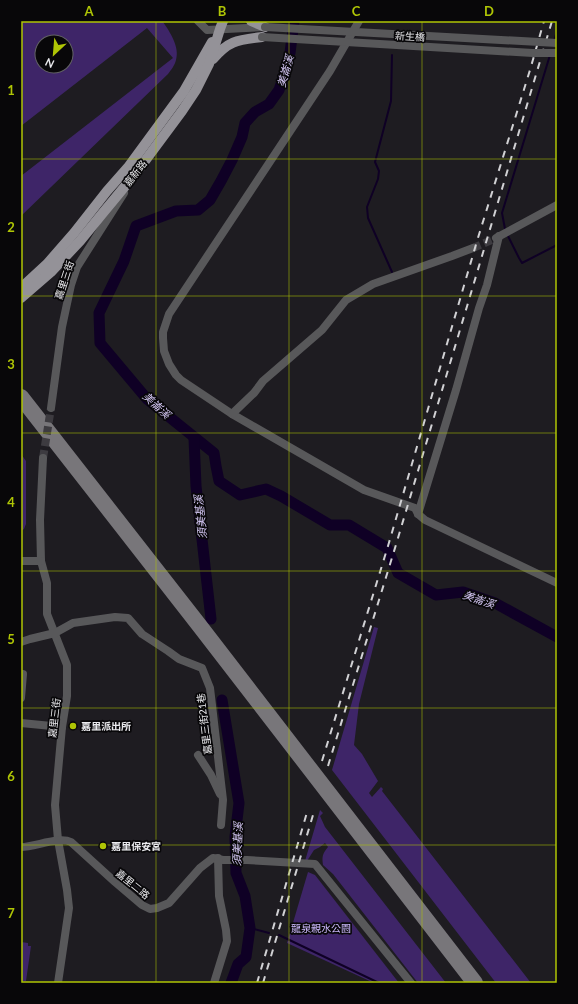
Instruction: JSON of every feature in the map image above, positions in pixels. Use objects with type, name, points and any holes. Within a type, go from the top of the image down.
[{"type":"main road","points":[[251,21],[265,27]]},
{"type":"main road","name":"嘉新路","points":[[21,298],[51,272],[80,241],[136,173],[196,90],[209,64],[222,25]]},
{"type":"main road","name":"嘉新路","points":[[21,288],[46,264],[74,233],[129,166],[184,91],[222,25]]},
{"type":"main road","points":[[209,64],[220,50],[229,44],[239,40],[262,37]]},
{"type":"street","points":[[198,21],[207,30],[222,25]]},
{"type":"street","points":[[359,21],[330,71],[170,314],[165,326],[163,338],[164,351],[172,370],[182,380],[232,414],[364,490],[415,508],[418,514],[425,520],[557,583]]},
{"type":"street","name":"新生橋","points":[[222,25],[557,43]]},
{"type":"street","name":"新生橋","points":[[222,25],[262,37],[533,53],[557,53]]},
{"type":"street","name":"嘉里三街","points":[[51,408],[62,327],[71,285],[77,267],[136,173]]},
{"type":"street","points":[[418,514],[502,235],[557,206]]},
{"type":"street","points":[[232,414],[254,393],[263,381],[322,330],[346,300],[373,284],[473,248]]},
{"type":"street","name":"嘉里三街","points":[[43,458],[40,520],[42,561],[47,583],[47,614],[67,665],[67,696],[62,727],[55,805],[58,840],[69,908],[58,983]]},
{"type":"street","points":[[21,561],[42,561]]},
{"type":"street","name":"嘉里三街21巷","points":[[21,642],[55,633],[73,624],[115,616],[128,618],[142,634],[168,650],[179,659],[202,668],[210,688],[223,800],[221,825]]},
{"type":"street","points":[[21,698],[23,674]]},
{"type":"street","points":[[21,723],[62,727]]},
{"type":"street","points":[[198,755],[211,775],[223,800]]},
{"type":"street","points":[[21,847],[58,840]]},
{"type":"street","name":"嘉里二路","points":[[58,840],[67,840],[71,842],[142,905],[150,909],[157,908],[168,903],[200,868],[213,858],[222,859]]},
{"type":"street","points":[[214,983],[227,941],[219,896],[222,859],[315,864],[411,983]]},
{"type":"green space","points":[[21,21],[161,21],[171,35],[177,50],[177,55],[174,66],[168,74],[21,216],[21,176],[173,58],[147,28],[21,126]]},
{"type":"green space","points":[[21,454],[26,461],[26,524],[24,529],[21,531]]},
{"type":"green space","points":[[374,627],[378,628],[359,704],[354,745],[362,754],[378,781],[369,793],[372,797],[381,787],[383,789],[382,791],[531,983],[496,983],[332,770]]},
{"type":"green space","points":[[320,810],[323,813],[320,816],[325,827],[446,983],[418,983],[333,874],[323,865],[323,856],[328,847],[325,843],[314,850],[307,861],[305,861]]},
{"type":"green space","name":"龍泉親水公園","points":[[308,872],[315,875],[399,983],[374,983],[287,943]]},
{"type":"green space","points":[[21,942],[28,943],[28,946],[31,946],[26,981],[21,981]]},
{"type":"waterway","name":"美崙溪","points":[[294,21],[290,53],[279,90],[269,104],[255,112],[245,123],[242,137],[232,160],[210,200],[198,210],[176,211],[136,226],[124,261],[99,313],[100,343],[147,399],[214,453],[219,481],[240,495],[266,489],[281,496],[330,525],[349,525],[387,548],[398,573],[436,595],[463,592],[495,603],[557,637]]},
{"type":"waterway","points":[[554,41],[557,31]]},
{"type":"waterway","points":[[392,55],[391,101],[375,162],[379,171],[378,179],[367,207],[368,218],[392,272]]},
{"type":"waterway","points":[[505,229],[502,213],[550,55]]},
{"type":"waterway","points":[[507,234],[522,263],[557,245]]},
{"type":"waterway","name":"須美基溪","points":[[194,438],[196,486],[211,619]]},
{"type":"waterway","name":"須美基溪","points":[[222,700],[239,803],[235,837],[236,873],[245,896],[250,928],[246,957],[238,964],[231,983]]},
{"type":"waterway","points":[[250,928],[269,933]]},
{"type":"waterway","points":[[279,935],[379,983]]},
{"type":"taxiway","points":[[21,397],[475,983]]},
{"type":"tunnel","points":[[473,248],[494,239]]},
{"type":"tunnel","points":[[43,458],[51,408]]},
{"type":"railway","points":[[322,761],[388,546],[477,241],[544,21]]},
{"type":"railway","points":[[328,766],[395,548],[552,21]]},
{"type":"railway","points":[[257,983],[308,809]]},
{"type":"railway","points":[[263,983],[313,815]]},
{"type":"place","name":"嘉里派出所","points":[[73,726]]},
{"type":"place","name":"嘉里保安宮","points":[[103,846]]}]
